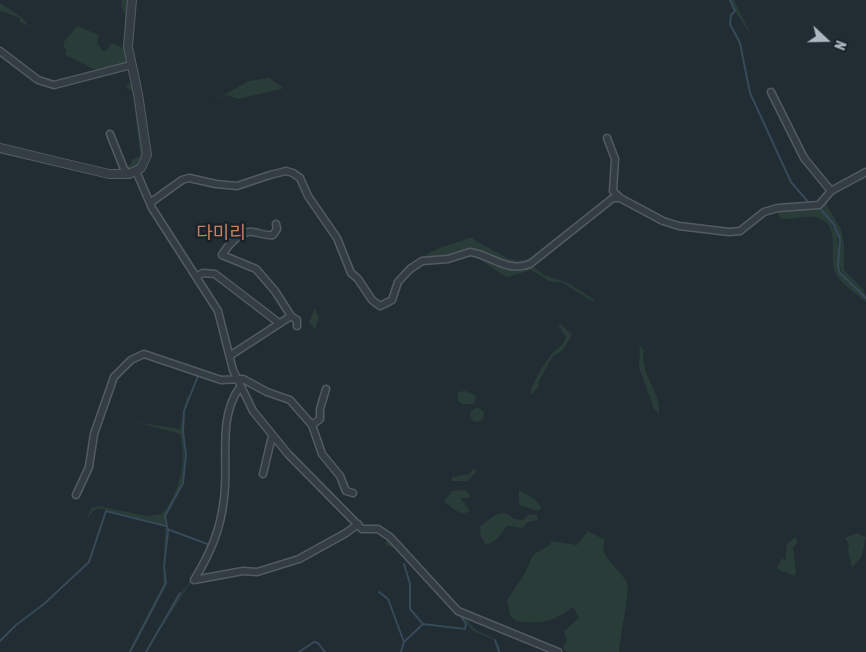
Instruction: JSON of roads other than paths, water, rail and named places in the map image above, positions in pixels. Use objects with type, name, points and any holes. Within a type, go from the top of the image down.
[{"type":"street","points":[[0,148],[109,174],[132,173],[145,164],[147,155],[138,94],[131,66],[128,30],[132,0]]},
{"type":"street","points":[[0,51],[38,80],[54,85],[131,66]]},
{"type":"street","points":[[772,92],[804,158],[831,191]]},
{"type":"street","points":[[110,134],[150,203],[218,311],[236,378],[253,411],[272,436],[364,530],[378,530],[390,537],[458,611],[558,652]]},
{"type":"street","points":[[607,138],[615,159],[613,191],[620,198],[663,221],[679,226],[729,232],[740,231],[764,212],[778,208],[815,207],[831,191],[866,172]]},
{"type":"street","points":[[150,203],[182,180],[190,178],[216,184],[237,186],[286,171],[293,173],[300,178],[308,196],[337,238],[350,274],[358,279],[372,300],[380,306],[392,300],[398,282],[410,270],[422,262],[431,259],[448,259],[470,252],[477,253],[505,266],[522,268],[538,260],[607,202],[613,198],[620,198]]},
{"type":"street","points":[[276,224],[277,229],[273,235],[251,231],[230,244],[222,255],[256,269],[275,290],[291,316],[297,320],[297,326]]},
{"type":"street","points":[[197,276],[203,273],[216,274],[279,324]]},
{"type":"street","points":[[231,355],[291,316]]},
{"type":"street","points":[[76,494],[89,467],[94,434],[114,377],[130,360],[144,354],[221,380],[236,378],[249,381],[267,392],[290,400],[312,425],[322,454],[340,476],[346,491],[353,493]]},
{"type":"street","points":[[240,387],[234,396],[226,419],[226,473],[219,530],[208,557],[194,580],[242,571],[257,572],[299,559],[340,537],[358,524]]},
{"type":"street","points":[[312,425],[320,420],[320,409],[326,389]]},
{"type":"street","points":[[263,474],[272,436]]},
{"type":"waterway","points":[[730,0],[735,11],[731,15],[730,24],[740,43],[750,93],[791,182],[809,203]]},
{"type":"waterway","points":[[821,209],[834,225],[840,239],[838,266],[840,273],[866,298]]},
{"type":"waterway","points":[[130,652],[166,583],[164,566],[168,532],[165,516],[183,483],[186,455],[183,431],[184,411],[198,376]]},
{"type":"waterway","points":[[0,641],[16,625],[44,604],[89,562],[106,511],[166,526]]},
{"type":"waterway","points":[[167,529],[210,545]]},
{"type":"waterway","points":[[404,564],[410,584],[410,609],[423,624]]},
{"type":"waterway","points":[[379,592],[388,599],[404,642]]},
{"type":"waterway","points":[[146,652],[180,593]]},
{"type":"waterway","points":[[401,652],[404,642],[423,624],[465,629],[466,624],[460,615],[456,614]]},
{"type":"waterway","points":[[495,640],[499,652]]},
{"type":"waterway","points":[[299,652],[314,642],[318,643],[325,652]]},
{"type":"district","name":"다미리","points":[[221,233]]}]
